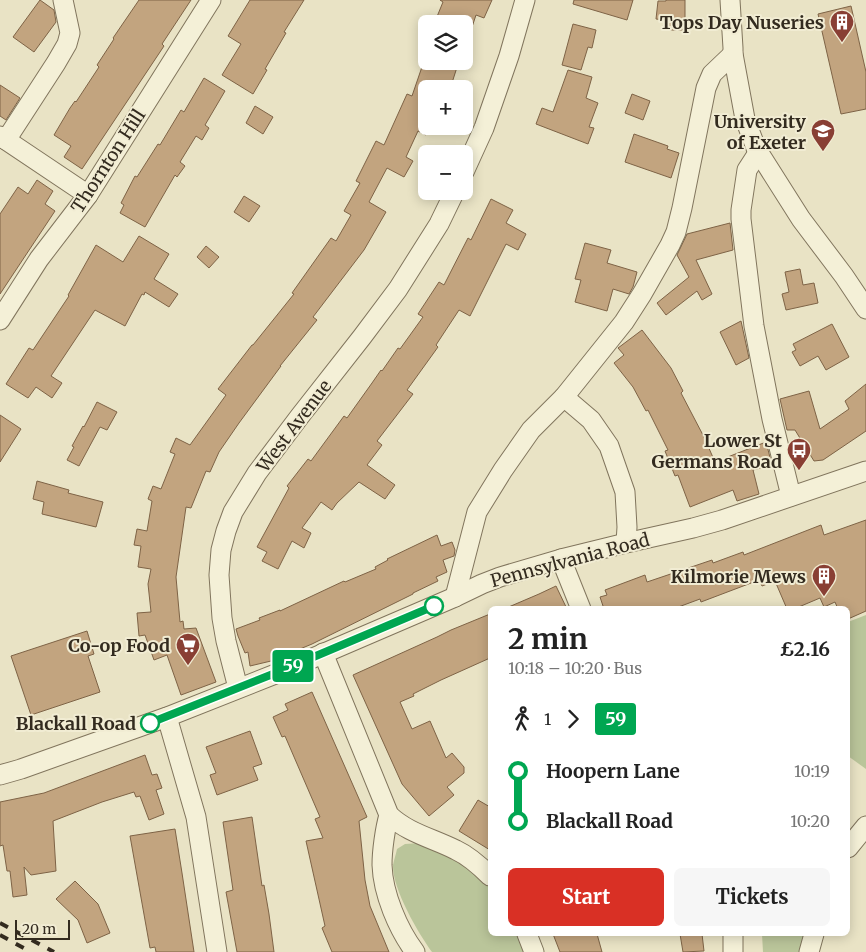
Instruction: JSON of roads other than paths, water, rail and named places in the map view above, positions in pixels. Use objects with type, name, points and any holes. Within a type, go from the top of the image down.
[{"type":"street","points":[[63,0],[70,33],[67,44],[56,63],[3,138],[88,195]]},
{"type":"street","name":"Thornton Hill","points":[[0,320],[39,259],[88,195],[211,0]]},
{"type":"street","points":[[473,152],[484,128],[509,56],[525,0]]},
{"type":"street","points":[[730,0],[733,54],[745,119],[758,153],[801,219],[866,309]]},
{"type":"street","points":[[455,597],[477,512],[532,430],[564,397],[624,322],[670,245],[676,232],[706,88],[712,74],[733,54]]},
{"type":"street","points":[[758,153],[747,170],[741,220],[754,326],[772,419],[792,496]]},
{"type":"street","name":"West Avenue","points":[[238,688],[222,618],[219,575],[221,550],[233,512],[258,473],[300,416],[398,289],[439,224],[450,200]]},
{"type":"street","points":[[564,397],[591,420],[610,446],[625,492],[626,543]]},
{"type":"street","name":"Pennsylvania Road","points":[[0,776],[167,717],[323,653],[482,584],[561,559],[722,520],[866,471]]},
{"type":"street","points":[[561,559],[580,606]]},
{"type":"street","points":[[323,653],[389,815],[409,830],[457,850],[488,874]]},
{"type":"street","points":[[167,717],[196,817],[217,952]]},
{"type":"street","points":[[389,815],[382,865],[386,890],[397,922],[415,952]]},
{"type":"street","points":[[850,846],[866,826]]},
{"type":"street","points":[[528,936],[534,952]]},
{"type":"street","points":[[733,936],[733,952]]},
{"type":"street","points":[[809,952],[813,936]]},
{"type":"railway","points":[[0,923],[54,952]]},
{"type":"railway","points":[[0,935],[31,952]]},
{"type":"place","name":"Tops Day Nuseries","points":[[842,43]]},
{"type":"place","name":"University of Exeter","points":[[823,152]]},
{"type":"place","name":"Lower St Germans Road","points":[[799,471]]},
{"type":"place","name":"Kilmorie Mews","points":[[824,597]]},
{"type":"place","name":"Co-op Food","points":[[188,666]]},
{"type":"place","name":"Blackall Road","points":[[150,723]]}]
